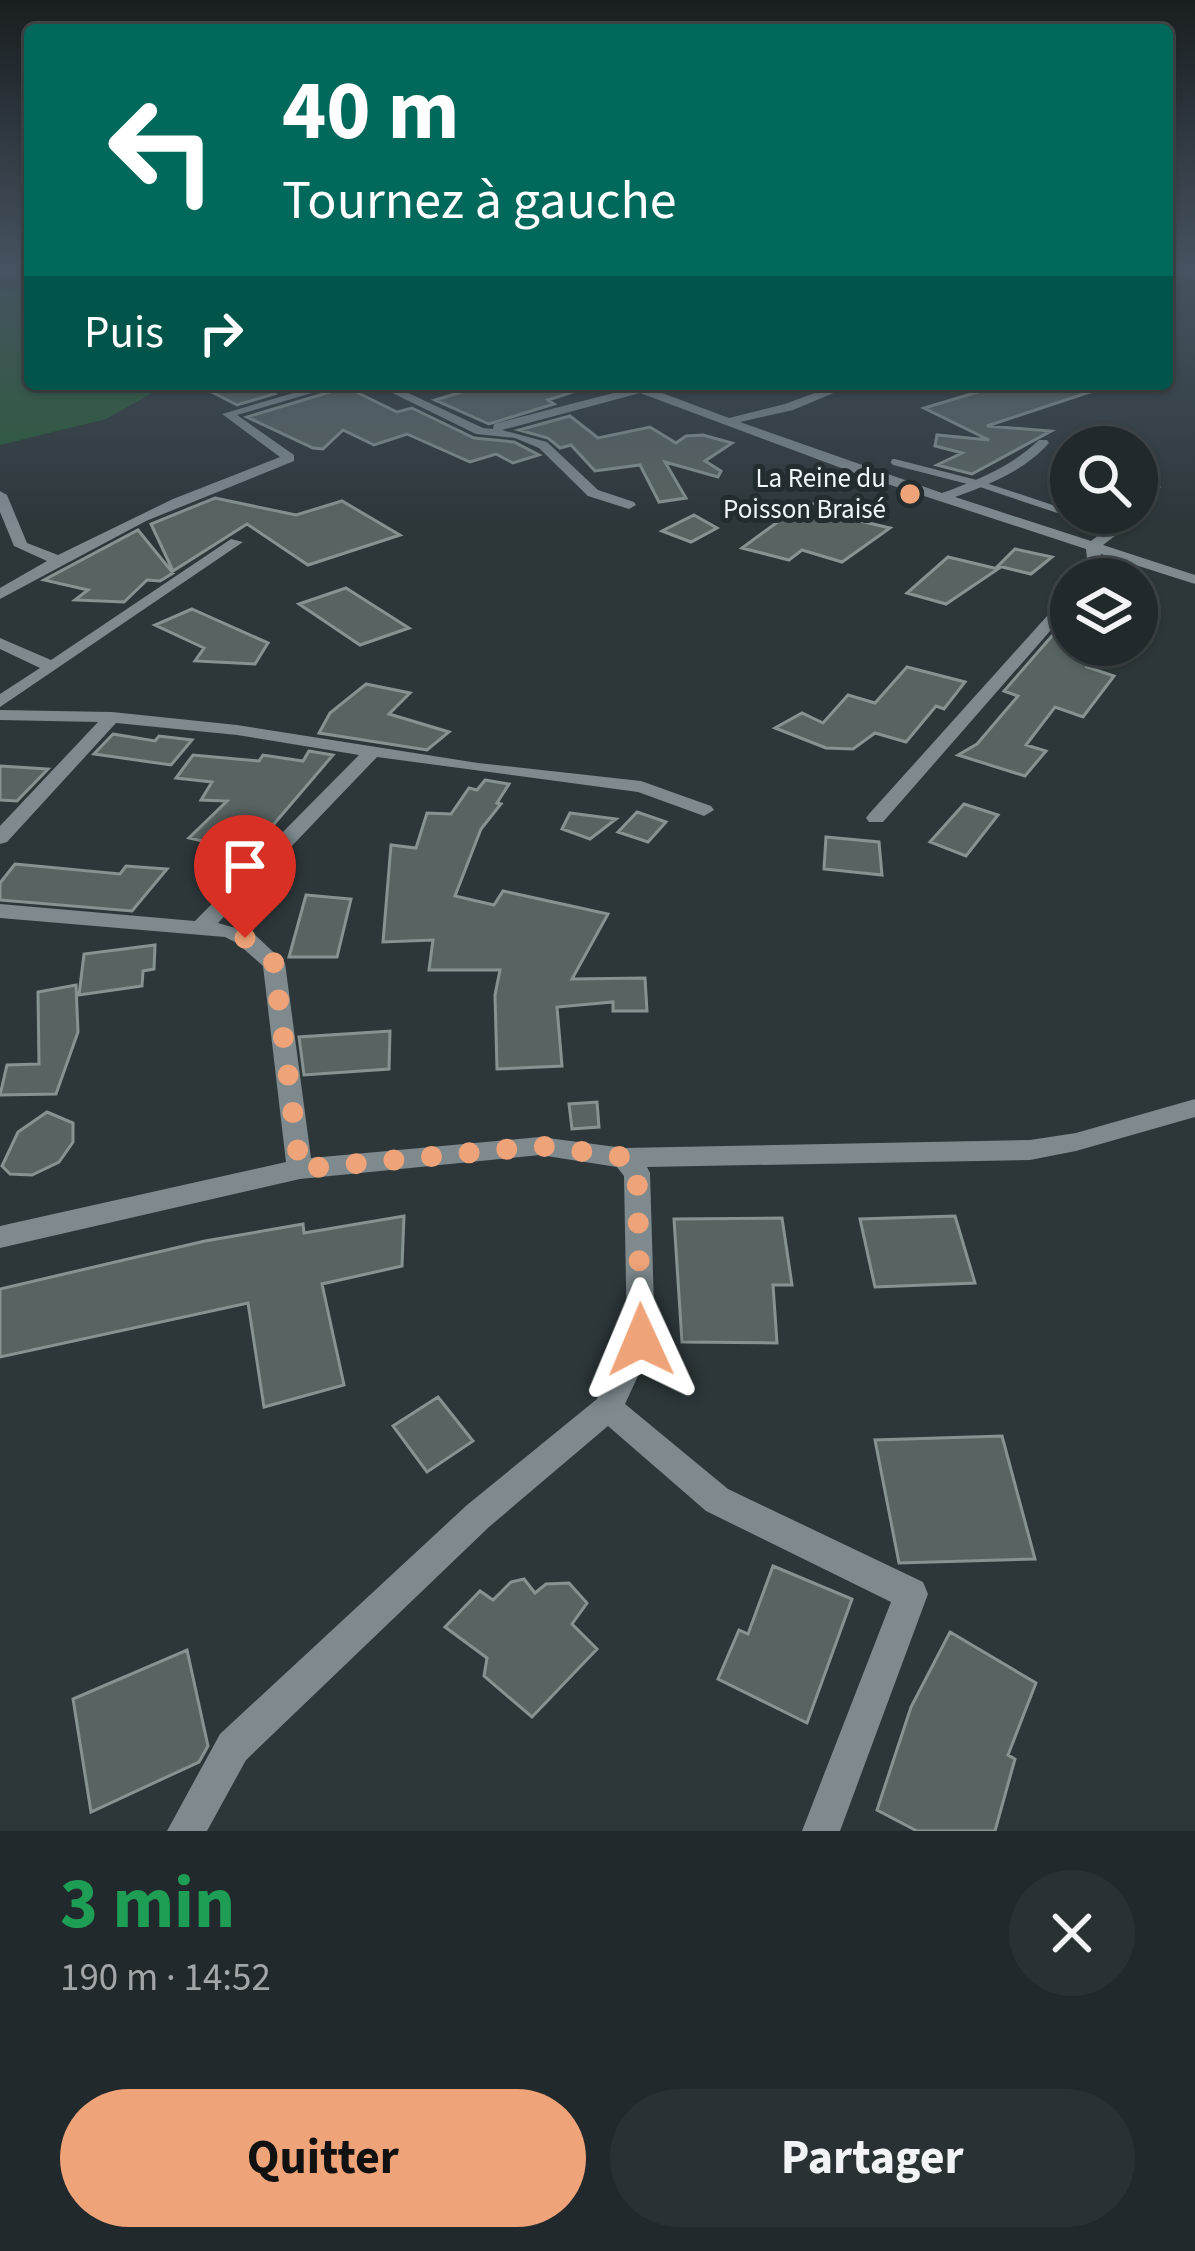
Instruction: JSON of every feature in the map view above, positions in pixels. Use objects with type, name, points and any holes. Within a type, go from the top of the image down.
[{"type":"street","points":[[0,594],[56,560],[241,473],[290,458],[228,414],[315,390]]},
{"type":"street","points":[[393,390],[480,431],[517,435],[543,445],[593,493],[629,505]]},
{"type":"street","points":[[480,431],[638,390]]},
{"type":"street","points":[[645,390],[800,449],[1195,580]]},
{"type":"street","points":[[733,420],[832,390]]},
{"type":"street","points":[[943,497],[980,484],[1033,454],[1043,443]]},
{"type":"street","points":[[0,496],[21,546],[56,560]]},
{"type":"street","points":[[1093,547],[1106,534]]},
{"type":"street","points":[[0,702],[236,542]]},
{"type":"street","points":[[1093,547],[1094,558]]},
{"type":"street","points":[[876,818],[1050,622]]},
{"type":"street","points":[[0,643],[52,667]]},
{"type":"street","points":[[0,716],[112,717],[373,751],[641,787],[704,810]]},
{"type":"street","points":[[0,838],[112,717]]},
{"type":"street","points":[[200,929],[373,751]]},
{"type":"street","points":[[0,911],[228,931],[245,938],[274,963],[300,1169]]},
{"type":"street","points":[[0,1237],[300,1169],[541,1146],[624,1157],[1030,1150],[1195,1108]]},
{"type":"street","points":[[186,1831],[233,1747],[478,1516],[608,1408],[641,1340],[637,1172],[624,1157]]},
{"type":"street","points":[[608,1408],[717,1500],[911,1594],[820,1831]]},
{"type":"lane","points":[[893,462],[1050,507]]},
{"type":"green space","points":[[0,356],[24,356],[24,390],[157,390],[106,419],[0,445]]},
{"type":"building","points":[[208,390],[274,394],[237,405]]},
{"type":"building","points":[[336,390],[352,390],[397,412],[412,408],[474,438],[514,442],[539,455],[513,463],[496,454],[470,462],[407,434],[374,445],[343,430],[323,449],[313,448],[247,417]]},
{"type":"building","points":[[468,390],[579,390],[548,400],[554,404],[489,424],[435,400]]},
{"type":"building","points":[[984,390],[1096,390],[987,426],[1050,432],[972,474],[937,465],[962,453],[935,446],[937,435],[989,440],[924,408]]},
{"type":"building","points":[[570,416],[598,438],[650,427],[676,443],[686,436],[703,435],[732,443],[705,461],[721,471],[718,477],[665,462],[686,498],[659,502],[640,465],[595,471],[571,445],[560,448],[548,438],[519,430]]},
{"type":"building","points":[[215,498],[296,515],[342,501],[400,535],[308,565],[247,524],[173,571],[151,524]]},
{"type":"building","points":[[805,502],[890,528],[842,562],[802,550],[789,560],[742,548]]},
{"type":"building","points":[[694,515],[717,528],[691,542],[662,531]]},
{"type":"building","points":[[138,530],[173,573],[160,581],[147,580],[124,602],[75,600],[88,590],[44,580]]},
{"type":"building","points":[[1015,549],[1052,557],[1031,574],[998,566]]},
{"type":"building","points":[[948,557],[998,569],[946,604],[907,593]]},
{"type":"building","points":[[346,588],[409,628],[360,645],[299,604]]},
{"type":"building","points":[[192,609],[268,643],[255,664],[195,661],[204,648],[155,625]]},
{"type":"building","points":[[1050,638],[1050,666],[1088,666],[1114,676],[1083,717],[1055,707],[1026,745],[1046,751],[1025,776],[958,755],[977,744],[1018,696],[1004,691]]},
{"type":"building","points":[[907,667],[965,682],[944,709],[936,706],[906,742],[875,733],[853,749],[826,748],[775,728],[802,713],[823,723],[848,695],[875,703]]},
{"type":"building","points":[[366,684],[410,693],[389,714],[449,732],[427,750],[319,733],[330,713]]},
{"type":"building","points":[[113,734],[155,741],[159,736],[192,740],[171,765],[94,754]]},
{"type":"building","points":[[309,751],[333,755],[250,852],[189,838],[227,801],[201,800],[212,782],[176,778],[193,755],[259,761],[263,755],[303,761]]},
{"type":"building","points":[[0,766],[48,769],[17,801],[0,800]]},
{"type":"building","points":[[485,780],[509,784],[497,803],[501,804],[481,829],[455,896],[494,905],[503,891],[608,914],[572,979],[645,978],[647,1011],[613,1011],[613,1002],[557,1007],[562,1066],[497,1069],[495,995],[500,970],[429,970],[433,940],[383,942],[391,845],[416,848],[427,813],[451,814],[469,788],[477,790]]},
{"type":"building","points":[[964,804],[998,815],[966,856],[930,842]]},
{"type":"building","points":[[637,812],[666,822],[648,842],[618,832]]},
{"type":"building","points":[[570,813],[616,819],[590,839],[562,829]]},
{"type":"building","points":[[826,837],[879,842],[882,875],[824,869]]},
{"type":"building","points":[[15,864],[120,874],[126,866],[167,869],[132,911],[0,900],[0,883]]},
{"type":"building","points":[[306,895],[351,899],[337,957],[289,957]]},
{"type":"building","points":[[155,945],[154,969],[143,971],[142,986],[79,995],[84,954]]},
{"type":"building","points":[[76,985],[78,1032],[56,1094],[0,1095],[7,1065],[39,1064],[38,992]]},
{"type":"building","points":[[390,1031],[389,1069],[304,1075],[299,1037]]},
{"type":"building","points":[[597,1102],[599,1127],[572,1129],[569,1104]]},
{"type":"building","points":[[47,1112],[73,1123],[73,1142],[59,1162],[32,1175],[10,1174],[2,1166],[18,1132]]},
{"type":"building","points":[[404,1216],[402,1266],[322,1284],[344,1385],[264,1407],[248,1303],[0,1357],[0,1289],[205,1241],[303,1224],[304,1233]]},
{"type":"building","points":[[955,1216],[975,1283],[875,1287],[860,1219]]},
{"type":"building","points":[[782,1218],[792,1285],[773,1285],[777,1343],[682,1342],[674,1219]]},
{"type":"building","points":[[438,1397],[473,1441],[427,1472],[393,1426]]},
{"type":"building","points":[[1002,1436],[1035,1559],[899,1563],[875,1440]]},
{"type":"building","points":[[773,1566],[852,1599],[807,1723],[718,1679],[739,1630],[748,1634]]},
{"type":"building","points":[[524,1579],[535,1593],[546,1584],[569,1583],[587,1603],[572,1624],[597,1649],[532,1717],[484,1676],[487,1658],[445,1627],[480,1591],[493,1600],[511,1582]]},
{"type":"building","points":[[950,1632],[1036,1683],[1008,1755],[1015,1759],[995,1831],[917,1831],[877,1810],[911,1707]]},
{"type":"building","points":[[187,1650],[208,1746],[199,1762],[91,1812],[73,1699]]},
{"type":"place","name":"La Reine du Poisson Braisé","points":[[910,494]]},
{"type":"route","points":[[245,938],[274,963],[300,1169],[541,1146],[624,1157],[637,1172],[641,1340]]}]
